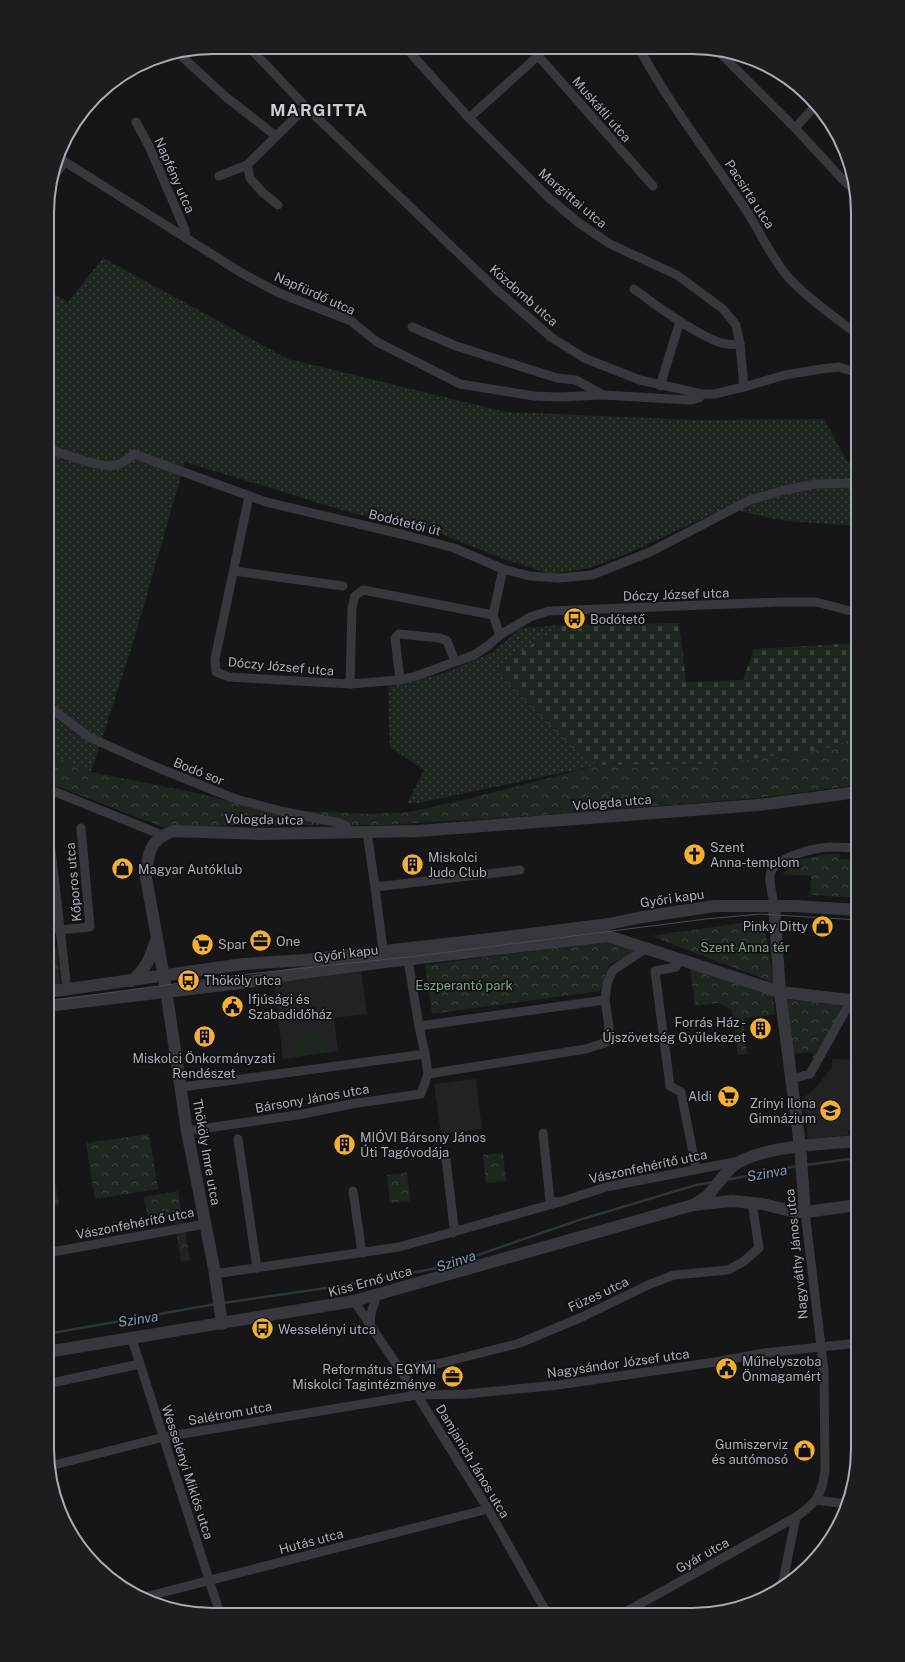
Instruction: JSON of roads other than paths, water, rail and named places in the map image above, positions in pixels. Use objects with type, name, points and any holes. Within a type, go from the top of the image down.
[{"type":"street","name":"Közdomb utca","points":[[256,54],[306,107],[498,291],[551,337],[584,358],[620,373],[660,386],[702,394],[714,394],[785,375],[821,369],[839,368],[851,371]]},
{"type":"street","name":"Margittai utca","points":[[411,54],[469,118],[548,197],[579,224],[610,244],[677,275],[723,309],[736,325],[740,344],[744,387]]},
{"type":"street","points":[[469,118],[533,54]]},
{"type":"street","name":"Muskátli utca","points":[[537,54],[653,186]]},
{"type":"street","name":"Pacsirta utca","points":[[642,54],[666,94],[745,208],[788,276],[814,300],[851,329]]},
{"type":"street","points":[[182,57],[226,96],[276,136]]},
{"type":"street","points":[[723,57],[795,128],[848,185]]},
{"type":"street","points":[[219,176],[247,165],[306,107]]},
{"type":"street","points":[[795,128],[812,109]]},
{"type":"street","name":"Napfény utca","points":[[136,122],[149,146],[186,230],[186,238]]},
{"type":"street","name":"Napfürdő utca","points":[[62,161],[240,272],[279,293],[351,321],[377,342],[460,384],[534,396],[558,397],[603,395],[690,400],[699,398],[702,394]]},
{"type":"street","points":[[247,165],[250,178],[262,192],[278,204]]},
{"type":"street","points":[[634,288],[647,299],[714,340],[727,344],[740,344]]},
{"type":"street","points":[[660,386],[680,320]]},
{"type":"street","name":"Napfürdő utca","points":[[412,327],[456,346],[557,378],[576,380],[603,395]]},
{"type":"street","name":"Bodótetői út","points":[[54,450],[105,465],[116,465],[124,462],[134,454],[266,502],[405,534],[454,548],[503,569],[530,576],[559,578],[592,575],[650,552],[750,500],[785,490],[815,484],[851,483]]},
{"type":"street","name":"Dóczy József utca","points":[[249,496],[215,659],[216,672],[229,677],[350,684],[400,680],[416,676],[474,655],[489,645],[500,635],[530,617],[549,611],[816,602],[851,611]]},
{"type":"street","points":[[500,635],[493,615],[503,569]]},
{"type":"street","points":[[234,571],[344,586]]},
{"type":"street","points":[[350,684],[352,608],[355,596],[364,590],[493,615]]},
{"type":"street","points":[[400,680],[395,638],[399,634],[440,638],[447,641],[454,661]]},
{"type":"street","name":"Bodó sor","points":[[54,710],[89,736],[156,767],[236,799],[281,811],[340,822],[346,826],[349,833]]},
{"type":"street","points":[[54,791],[162,835]]},
{"type":"street","name":"Vologda utca","points":[[162,835],[174,831],[262,834],[418,831],[758,805],[851,793]]},
{"type":"street","name":"Kőporos utca","points":[[59,930],[90,927],[81,828]]},
{"type":"street","points":[[367,832],[375,887],[520,870]]},
{"type":"street","name":"Thököly Imre utca","points":[[162,835],[151,849],[147,860],[146,876],[164,976],[182,1088],[187,1131],[221,1318]]},
{"type":"street","points":[[774,906],[770,874],[773,868],[780,861],[810,850],[829,847],[851,848]]},
{"type":"street","name":"Kőporos utca","points":[[54,887],[67,990]]},
{"type":"street","name":"Győri kapu","points":[[375,887],[384,957]]},
{"type":"street","name":"Győri kapu","points":[[54,1005],[166,992],[384,957],[601,925],[714,906],[774,906],[851,910]]},
{"type":"street","name":"Nagyváthy János utca","points":[[774,906],[780,992],[800,1151],[804,1212],[824,1370],[825,1472],[822,1487],[816,1500],[796,1517]]},
{"type":"street","name":"Győri kapu","points":[[407,954],[608,936],[647,948]]},
{"type":"street","name":"Thököly Imre utca","points":[[132,981],[144,970],[151,957],[156,938]]},
{"type":"street","points":[[428,1074],[586,1049],[607,1042],[609,1027],[605,1000],[607,983],[613,970],[647,948],[780,992],[851,1000]]},
{"type":"street","name":"Bársony János utca","points":[[187,1131],[303,1114],[352,1104],[421,1094],[428,1074],[407,954]]},
{"type":"street","name":"Győri kapu","points":[[54,991],[243,964],[384,957]]},
{"type":"street","points":[[679,959],[676,967],[655,971],[670,1086],[681,1092],[696,1168]]},
{"type":"street","points":[[419,1026],[605,1000]]},
{"type":"street","points":[[791,1079],[810,1074],[851,1006]]},
{"type":"street","name":"Bársony János utca","points":[[182,1088],[425,1054]]},
{"type":"street","points":[[543,1133],[550,1201],[560,1202]]},
{"type":"street","points":[[238,1139],[257,1268]]},
{"type":"street","name":"Kiss Ernő utca","points":[[693,1205],[706,1196],[733,1167],[743,1160],[755,1155],[800,1151],[851,1142]]},
{"type":"street","points":[[446,1159],[454,1227],[453,1233]]},
{"type":"street","name":"Vászonfehérítő utca","points":[[214,1274],[399,1247],[560,1202],[606,1187],[696,1168],[743,1160]]},
{"type":"street","points":[[353,1191],[362,1253]]},
{"type":"street","name":"Kiss Ernő utca","points":[[54,1351],[132,1339],[221,1318],[354,1301],[693,1205],[732,1201],[804,1212],[851,1206]]},
{"type":"street","name":"Füzes utca","points":[[400,1370],[441,1363],[520,1343],[582,1317],[648,1285],[674,1275],[728,1270],[743,1262],[758,1248],[752,1203]]},
{"type":"street","name":"Vászonfehérítő utca","points":[[54,1253],[205,1224]]},
{"type":"street","points":[[370,1325],[371,1313],[377,1295]]},
{"type":"street","name":"Damjanich János utca","points":[[354,1301],[417,1395],[488,1509],[544,1608]]},
{"type":"street","name":"Wesselényi Miklós utca","points":[[132,1339],[218,1608]]},
{"type":"street","name":"Nagysándor József utca","points":[[417,1395],[466,1394],[558,1385],[715,1362],[764,1353],[851,1345]]},
{"type":"street","points":[[54,1382],[140,1364]]},
{"type":"street","name":"Salétrom utca","points":[[55,1465],[164,1437],[417,1395]]},
{"type":"street","points":[[816,1500],[842,1503]]},
{"type":"street","name":"Hutás utca","points":[[151,1596],[488,1509]]},
{"type":"street","points":[[783,1579],[796,1517]]},
{"type":"street","name":"Gyár utca","points":[[633,1608],[796,1517]]},
{"type":"waterway","name":"Szinva","points":[[805,1165],[851,1159]]},
{"type":"waterway","name":"Szinva","points":[[726,1180],[798,1166]]},
{"type":"waterway","name":"Szinva","points":[[223,1303],[340,1286],[443,1267],[579,1220],[696,1185],[714,1182]]},
{"type":"waterway","name":"Szinva","points":[[54,1333],[216,1304]]},
{"type":"tram line","points":[[54,1000],[249,974],[417,956],[706,919],[760,914],[851,920]]},
{"type":"place","name":"Bodótető","points":[[574,619]]},
{"type":"place","name":"Szent Anna-templom","points":[[695,854]]},
{"type":"place","name":"Miskolci Judo Club","points":[[412,864]]},
{"type":"place","name":"Magyar Autóklub","points":[[122,869]]},
{"type":"place","name":"Pinky Ditty","points":[[823,926]]},
{"type":"place","name":"One","points":[[261,941]]},
{"type":"place","name":"Spar","points":[[202,944]]},
{"type":"place","name":"Thököly utca","points":[[188,980]]},
{"type":"place","name":"Ifjúsági és Szabadidőház","points":[[233,1006]]},
{"type":"place","name":"Forrás Ház - Újszövetség Gyülekezet","points":[[761,1029]]},
{"type":"place","name":"Miskolci Önkormányzati Rendészet","points":[[204,1036]]},
{"type":"place","name":"Aldi","points":[[728,1096]]},
{"type":"place","name":"Zrínyi Ilona Gimnázium","points":[[831,1110]]},
{"type":"place","name":"MIÓVI Bársony János Úti Tagóvodája","points":[[345,1144]]},
{"type":"place","name":"Wesselényi utca","points":[[262,1329]]},
{"type":"place","name":"Műhelyszoba Önmagamért","points":[[726,1368]]},
{"type":"place","name":"Református EGYMI Miskolci Tagintézménye","points":[[452,1376]]},
{"type":"place","name":"Gumiszerviz és autómosó","points":[[804,1451]]},
{"type":"district","name":"MARGITTA","points":[[319,110]]},
{"type":"park label","name":"Szent Anna tér","points":[[745,947]]},
{"type":"park label","name":"Eszperantó park","points":[[464,985]]}]
